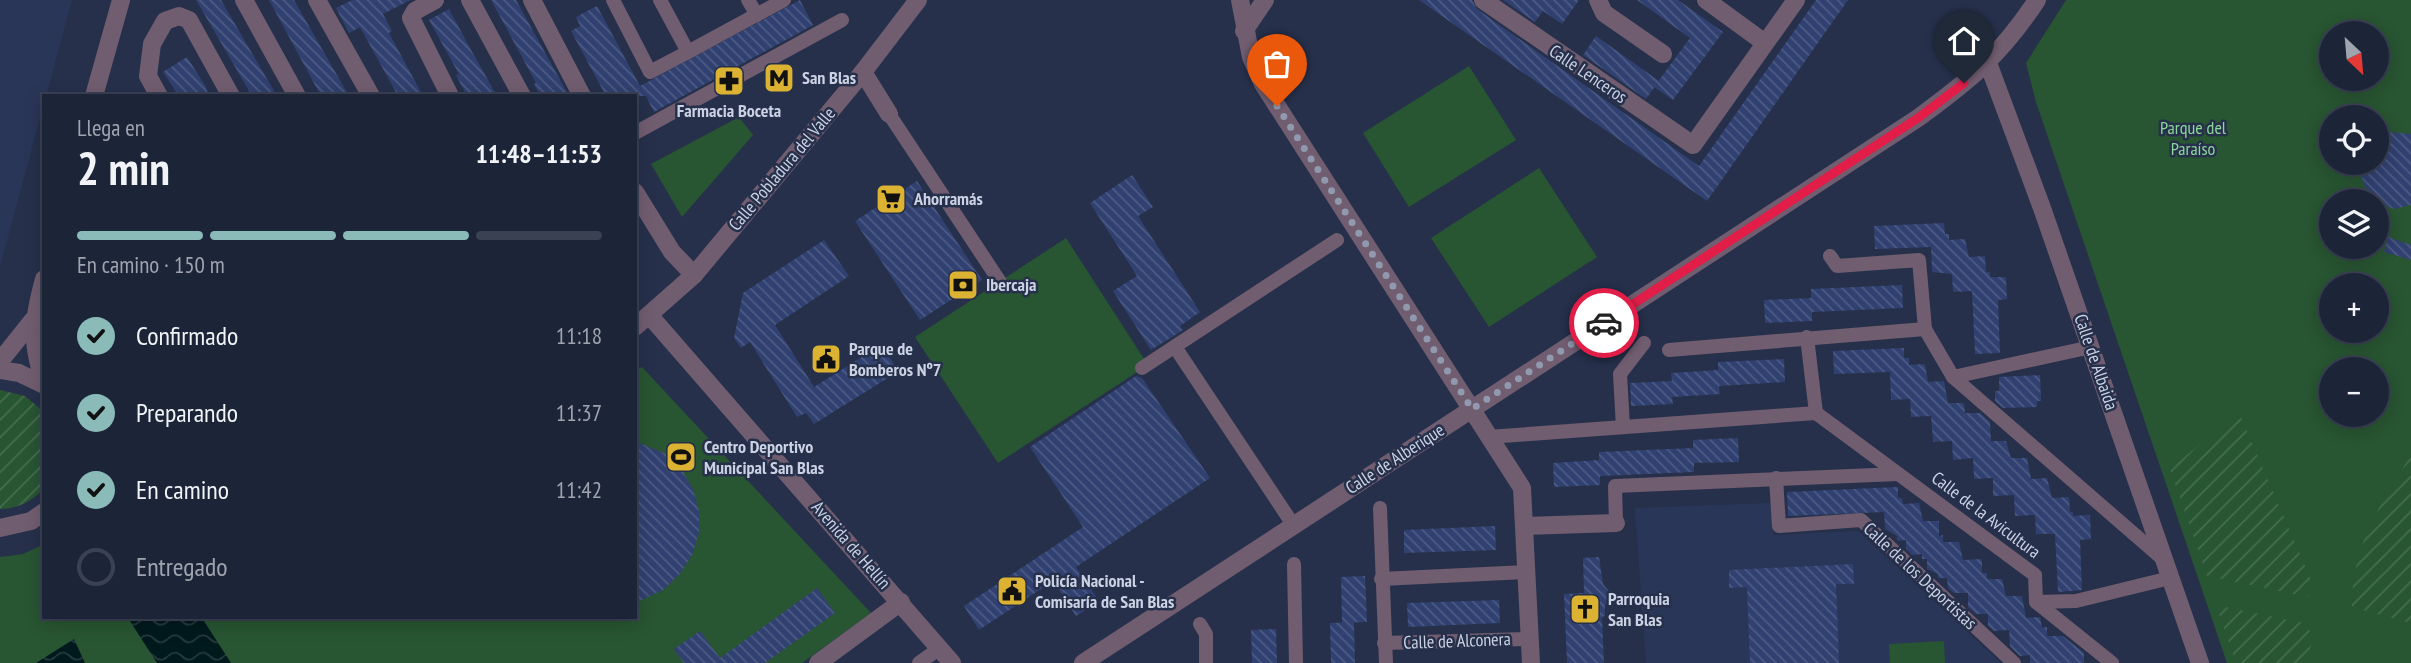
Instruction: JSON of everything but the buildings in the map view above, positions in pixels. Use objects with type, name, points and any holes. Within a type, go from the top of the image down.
[{"type":"street","points":[[95,94],[121,0]]},
{"type":"street","points":[[244,0],[296,94]]},
{"type":"street","points":[[317,0],[370,94]]},
{"type":"street","points":[[435,0],[412,10],[449,94]]},
{"type":"street","points":[[470,0],[521,94]]},
{"type":"street","points":[[532,0],[581,94]]},
{"type":"street","points":[[612,0],[650,72],[784,0]]},
{"type":"street","points":[[660,0],[688,52]]},
{"type":"street","points":[[748,0],[757,15]]},
{"type":"street","name":"Calle Pobladura del Valle","points":[[643,321],[694,275],[863,72],[918,0]]},
{"type":"street","name":"Calle de Alconera","points":[[1240,0],[1244,31],[1263,84],[1522,488],[1531,663]]},
{"type":"street","points":[[1244,31],[1265,0]]},
{"type":"street","name":"Calle Lenceros","points":[[1483,0],[1693,145],[1765,43]]},
{"type":"street","points":[[1598,0],[1604,13],[1662,54]]},
{"type":"street","points":[[1706,0],[1765,43],[1796,0]]},
{"type":"street","name":"Calle de Alberique","points":[[1083,663],[1918,118],[1988,62],[2013,37],[2037,0]]},
{"type":"street","points":[[158,94],[148,76],[152,44],[164,21],[179,16],[189,20],[230,94]]},
{"type":"street","points":[[637,132],[842,20]]},
{"type":"street","name":"Calle de Albaida","points":[[1988,62],[2091,347],[2200,663]]},
{"type":"street","points":[[863,72],[1002,285]]},
{"type":"street","points":[[637,198],[672,252],[694,275]]},
{"type":"street","points":[[1142,368],[1337,240]]},
{"type":"street","points":[[1830,256],[1836,266],[1919,260],[1925,329],[1954,377],[2164,560]]},
{"type":"street","points":[[42,286],[33,320],[36,355],[42,377]]},
{"type":"street","points":[[0,361],[33,320]]},
{"type":"street","name":"Avenida de Hellín","points":[[643,321],[901,602],[952,663]]},
{"type":"street","points":[[1669,350],[1925,329]]},
{"type":"street","points":[[1488,437],[1816,413],[1807,337]]},
{"type":"street","points":[[1623,427],[1620,374],[1644,342]]},
{"type":"street","points":[[1175,347],[1294,526]]},
{"type":"street","points":[[1954,377],[2091,347]]},
{"type":"street","points":[[0,370],[19,373],[42,383]]},
{"type":"street","name":"Calle de la Avicultura","points":[[1816,413],[2035,575],[2036,602]]},
{"type":"street","points":[[1524,526],[1616,523],[1615,486],[1898,474]]},
{"type":"street","name":"Calle de los Deportistas","points":[[1776,478],[1779,526],[1861,520],[2014,663]]},
{"type":"street","points":[[1380,508],[1386,663]]},
{"type":"street","points":[[0,528],[22,524],[42,513]]},
{"type":"street","points":[[1294,564],[1296,663]]},
{"type":"street","points":[[1381,579],[1526,572]]},
{"type":"street","points":[[2036,602],[2076,601],[2170,578]]},
{"type":"street","points":[[818,663],[901,602]]},
{"type":"street","points":[[2036,602],[2112,663]]},
{"type":"street","points":[[1200,624],[1206,634],[1206,663]]},
{"type":"street","name":"Calle de Alconera","points":[[1384,643],[1530,639]]},
{"type":"street","points":[[919,663],[940,648]]},
{"type":"shaded area","points":[[0,0],[72,0],[47,94],[42,94],[42,111],[0,266]]},
{"type":"shaded area","points":[[1771,503],[1773,535],[1858,531],[2001,663],[1646,663],[1635,508]]},
{"type":"green space","name":"Parque del Paraíso","points":[[2066,0],[2411,0],[2411,663],[2227,663],[2036,102],[2026,63]]},
{"type":"green space","points":[[1469,66],[1516,140],[1409,207],[1363,133]]},
{"type":"green space","points":[[739,117],[753,135],[682,217],[651,164]]},
{"type":"green space","points":[[1539,168],[1597,257],[1489,327],[1431,238]]},
{"type":"green space","points":[[1066,238],[1148,365],[998,463],[915,337]]},
{"type":"green space","name":"Centro Deportivo Municipal San Blas","points":[[642,367],[871,613],[802,663],[0,663],[0,557],[23,554],[42,545],[42,619],[637,619],[637,369]]},
{"type":"green space","points":[[0,390],[25,396],[42,410],[42,490],[24,503],[0,509]]},
{"type":"green space","points":[[2240,415],[2312,582],[2308,597],[2207,576],[2170,469],[2234,416]]},
{"type":"green space","points":[[2411,455],[2410,623],[2352,607],[2353,585],[2362,545],[2378,509]]},
{"type":"green space","points":[[2216,605],[2304,623],[2314,637],[2305,663],[2236,663]]},
{"type":"green space","points":[[1944,641],[1945,663],[1890,663],[1889,644]]},
{"type":"water","points":[[129,619],[203,619],[231,663],[157,663]]},
{"type":"water","points":[[74,639],[85,663],[36,663]]},
{"type":"way so far","points":[[1277,106],[1472,409],[1604,323]]},
{"type":"place","name":"San Blas","points":[[779,78]]},
{"type":"place","name":"Farmacia Boceta","points":[[729,81]]},
{"type":"place","name":"Ahorramás","points":[[891,199]]},
{"type":"place","name":"Ibercaja","points":[[963,285]]},
{"type":"place","name":"Parque de Bomberos Nº7","points":[[826,359]]},
{"type":"place","name":"Centro Deportivo Municipal San Blas","points":[[681,457]]},
{"type":"place","name":"Policía Nacional - Comisaría de San Blas","points":[[1012,591]]},
{"type":"place","name":"Parroquia San Blas","points":[[1585,609]]},
{"type":"route","points":[[1604,323],[1918,118],[1964,83]]}]
